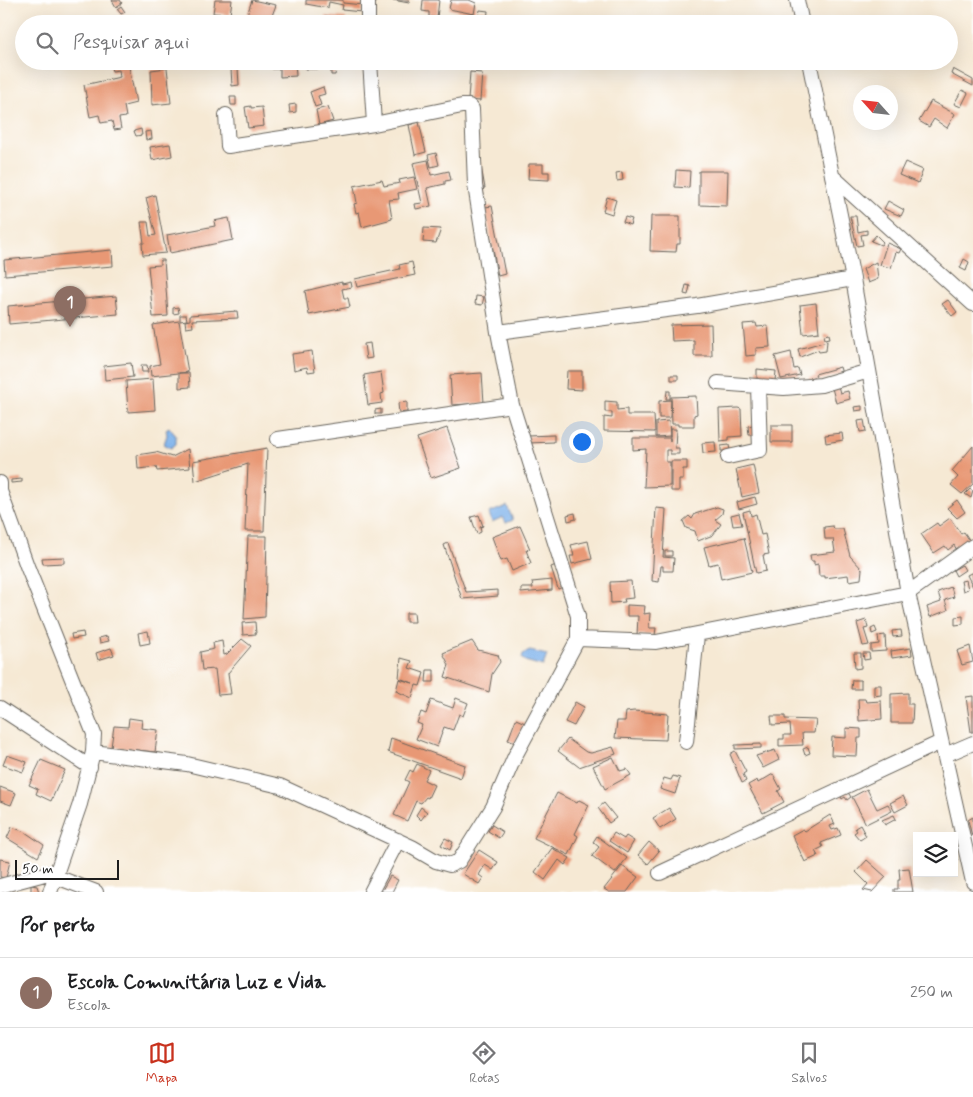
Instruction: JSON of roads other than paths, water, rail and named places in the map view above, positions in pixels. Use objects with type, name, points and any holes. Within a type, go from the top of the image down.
[{"type":"street","points":[[368,0],[368,15]]},
{"type":"street","points":[[797,0],[800,15]]},
{"type":"street","points":[[371,70],[374,124]]},
{"type":"street","points":[[811,70],[853,279],[908,593],[973,882]]},
{"type":"street","points":[[93,752],[187,764],[280,786],[398,840],[436,861],[450,865],[459,861],[493,807],[515,756],[578,639],[578,616],[512,405],[498,332],[475,185],[472,109],[469,106],[462,106],[374,124],[228,146],[226,115]]},
{"type":"street","points":[[832,176],[973,304]]},
{"type":"street","points":[[498,332],[710,304],[853,279]]},
{"type":"street","points":[[718,383],[784,388],[820,385],[869,371]]},
{"type":"street","points":[[728,457],[760,450],[758,386]]},
{"type":"street","points":[[278,439],[512,405]]},
{"type":"street","points":[[0,483],[0,491],[27,566],[94,734],[90,767],[71,834],[50,892]]},
{"type":"street","points":[[578,639],[656,642],[908,593],[973,546]]},
{"type":"street","points":[[686,742],[697,635]]},
{"type":"street","points":[[0,708],[90,767]]},
{"type":"street","points":[[660,873],[943,748],[973,743]]},
{"type":"street","points":[[371,892],[398,840]]},
{"type":"street","points":[[0,886],[55,874],[96,892]]},
{"type":"water","points":[[169,427],[176,436],[176,444],[171,448],[164,444],[167,435],[166,429]]},
{"type":"water","points":[[507,506],[513,520],[506,523],[503,517],[492,522],[489,513]]},
{"type":"water","points":[[530,651],[547,655],[543,666],[525,661],[522,658],[523,654]]},
{"type":"place","name":"Escola Comunitária Luz e Vida","points":[[70,327]]}]
